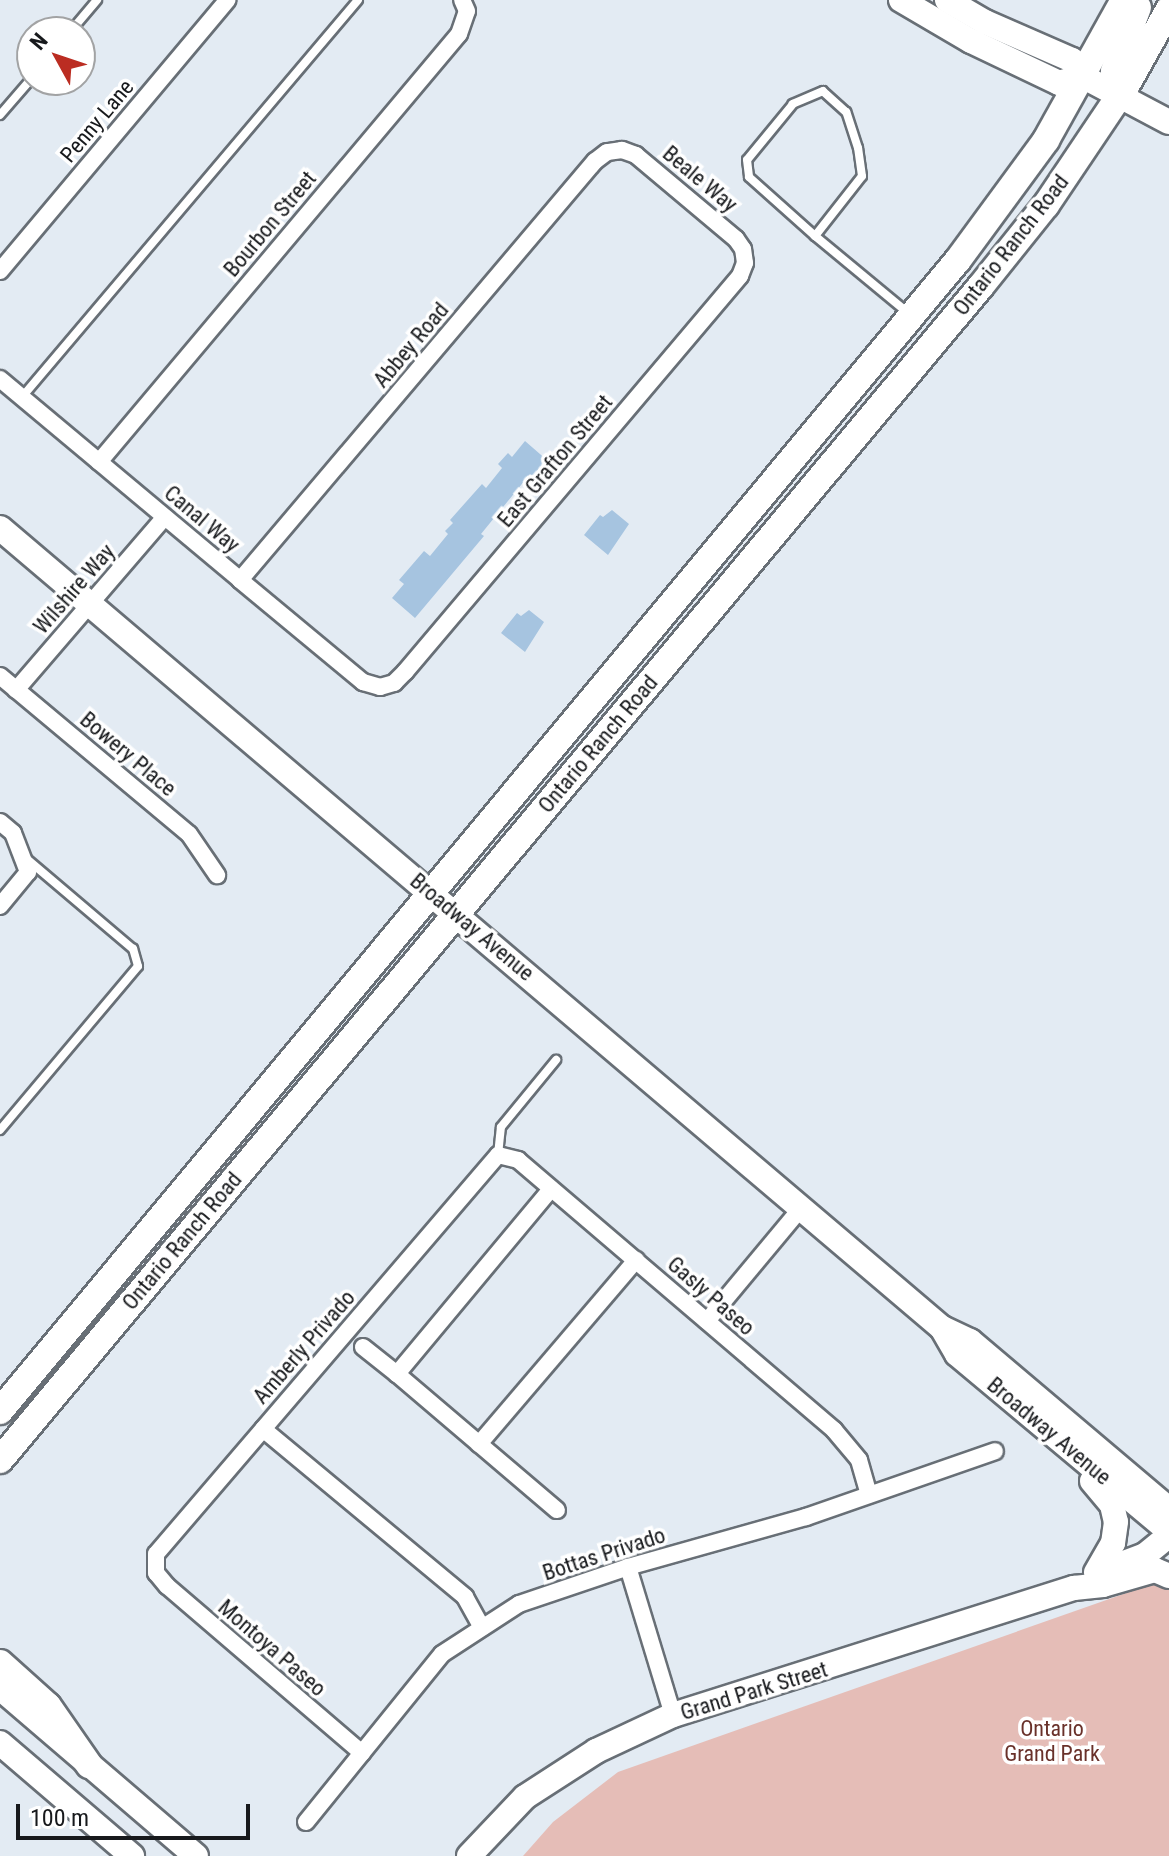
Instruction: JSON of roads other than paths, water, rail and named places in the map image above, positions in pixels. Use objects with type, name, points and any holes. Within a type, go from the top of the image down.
[{"type":"main road","name":"Ontario Ranch Road","points":[[0,1411],[958,260],[1046,140],[1124,0]]},
{"type":"main road","points":[[1119,96],[1114,71],[1141,0]]},
{"type":"main road","name":"Ontario Ranch Road","points":[[0,1460],[981,286],[1046,205],[1119,96],[1169,9]]},
{"type":"main road","points":[[981,286],[982,260],[1058,149],[1084,104],[1087,91],[1082,76]]},
{"type":"main road","points":[[456,913],[453,904],[457,889],[580,740],[588,706]]},
{"type":"main road","points":[[293,1109],[298,1077],[435,911],[432,893]]},
{"type":"main road","points":[[0,1482],[24,1430]]},
{"type":"main road","points":[[0,1663],[48,1706],[89,1765]]},
{"type":"street","name":"Penny Lane","points":[[0,271],[227,0]]},
{"type":"street","points":[[901,0],[971,41],[1059,83],[1082,76]]},
{"type":"street","points":[[947,0],[985,22],[1072,60],[1082,76],[1169,122]]},
{"type":"street","name":"Bourbon Street","points":[[99,462],[459,34],[464,6]]},
{"type":"street","name":"Beale Way","points":[[622,150],[636,155],[736,239],[743,249]]},
{"type":"street","name":"Abbey Road","points":[[240,580],[595,161],[607,152],[622,150]]},
{"type":"street","name":"East Grafton Street","points":[[380,687],[394,683],[405,672],[740,276],[745,263],[743,249]]},
{"type":"street","name":"Canal Way","points":[[0,379],[363,682],[380,687]]},
{"type":"street","name":"Wilshire Way","points":[[16,690],[165,517]]},
{"type":"street","name":"Broadway Avenue","points":[[0,528],[942,1328],[970,1341],[1166,1525]]},
{"type":"street","name":"Bowery Place","points":[[0,676],[189,834],[217,875]]},
{"type":"street","points":[[0,822],[13,833],[28,872],[0,906]]},
{"type":"street","name":"Gasly Paseo","points":[[498,1155],[518,1160],[834,1430],[859,1460],[869,1495]]},
{"type":"street","name":"Amberly Privado","points":[[156,1573],[156,1554],[498,1155]]},
{"type":"street","points":[[397,1374],[551,1189]]},
{"type":"street","points":[[707,1321],[801,1208]]},
{"type":"street","points":[[479,1444],[636,1260]]},
{"type":"street","name":"Broadway Avenue","points":[[942,1328],[957,1354],[1166,1525]]},
{"type":"street","points":[[363,1347],[557,1510]]},
{"type":"street","points":[[957,1354],[990,1396],[1102,1489],[1116,1522],[1113,1543],[1096,1573]]},
{"type":"street","points":[[263,1429],[465,1597],[482,1628]]},
{"type":"street","name":"Bottas Privado","points":[[306,1822],[442,1654],[519,1604],[628,1567],[806,1517],[995,1451]]},
{"type":"street","points":[[1166,1525],[1162,1562],[1169,1574]]},
{"type":"street","name":"Grand Park Street","points":[[1074,1588],[1096,1573],[1145,1555],[1166,1525]]},
{"type":"street","points":[[628,1567],[673,1715]]},
{"type":"street","name":"Grand Park Street","points":[[469,1856],[525,1797],[596,1751],[673,1715],[1074,1588],[1103,1585],[1155,1570],[1169,1574]]},
{"type":"street","name":"Montoya Paseo","points":[[156,1573],[167,1586],[362,1753]]},
{"type":"street","points":[[0,1688],[196,1856]]},
{"type":"street","points":[[0,1743],[132,1856]]},
{"type":"lane","points":[[84,16],[97,0]]},
{"type":"lane","points":[[22,397],[358,0]]},
{"type":"lane","points":[[815,236],[862,176],[858,148],[846,112],[823,91],[793,104],[747,160],[749,177],[815,236],[912,316]]},
{"type":"lane","points":[[0,115],[16,96]]},
{"type":"lane","points":[[0,1130],[138,966],[133,949],[21,854]]},
{"type":"lane","points":[[498,1155],[501,1127],[556,1060]]},
{"type":"park label","name":"Ontario Grand Park","points":[[1052,1740]]}]
